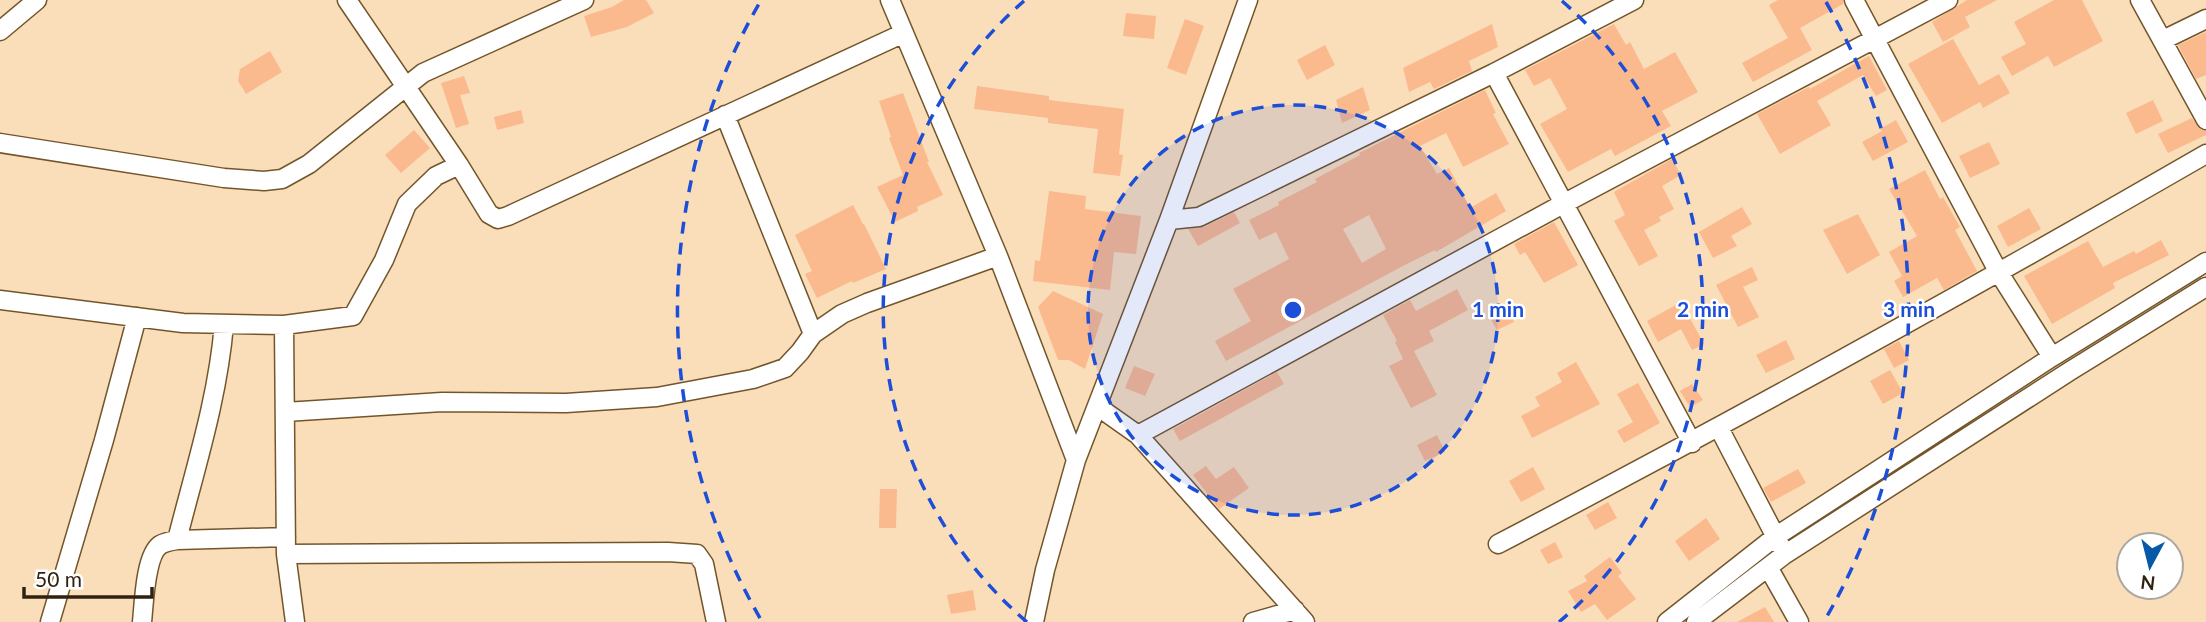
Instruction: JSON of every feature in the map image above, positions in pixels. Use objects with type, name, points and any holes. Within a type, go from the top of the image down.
[{"type":"street","points":[[0,31],[37,0]]},
{"type":"street","points":[[347,0],[489,214],[498,219],[904,33]]},
{"type":"street","points":[[0,143],[224,178],[264,181],[282,179],[309,164],[423,73],[584,0]]},
{"type":"street","points":[[890,0],[998,256],[1076,460]]},
{"type":"street","points":[[1034,622],[1045,570],[1076,460],[1169,220],[1248,0]]},
{"type":"street","points":[[1169,220],[1199,217],[1494,73],[1634,0]]},
{"type":"street","points":[[1854,0],[2000,273],[2052,357]]},
{"type":"street","points":[[1138,435],[1563,204],[1948,0]]},
{"type":"street","points":[[2140,0],[2206,120]]},
{"type":"street","points":[[2163,40],[2206,19]]},
{"type":"street","points":[[1494,73],[1692,443]]},
{"type":"street","points":[[724,115],[813,334]]},
{"type":"street","points":[[1498,544],[1692,443],[2000,273],[2206,154]]},
{"type":"street","points":[[0,300],[183,323],[284,325],[353,316],[384,260],[407,204],[436,176],[459,165]]},
{"type":"street","points":[[285,412],[442,402],[566,403],[657,397],[753,379],[785,368],[813,334],[842,314],[998,256]]},
{"type":"street","points":[[1667,622],[1775,537],[2052,357],[2206,262]]},
{"type":"street","points":[[1696,622],[1784,555],[2206,287]]},
{"type":"street","points":[[50,622],[137,317]]},
{"type":"street","points":[[177,540],[221,362],[224,324]]},
{"type":"street","points":[[284,325],[286,545],[295,622]]},
{"type":"street","points":[[1097,406],[1138,435],[1300,616]]},
{"type":"street","points":[[1719,428],[1784,555]]},
{"type":"street","points":[[142,622],[154,552],[162,544],[177,540],[697,554],[701,556],[704,564],[716,622]]},
{"type":"street","points":[[1768,568],[1799,622]]},
{"type":"street","points":[[1253,622],[1300,616]]},
{"type":"building","points":[[624,0],[646,0],[654,13],[627,27],[591,37],[584,16]]},
{"type":"building","points":[[1778,0],[1843,0],[1843,4],[1800,28],[1812,50],[1753,82],[1742,63],[1788,38],[1769,5]]},
{"type":"building","points":[[1967,0],[1997,0],[1965,17],[1970,27],[1943,42],[1932,22]]},
{"type":"building","points":[[2054,0],[2082,0],[2103,41],[2054,67],[2048,56],[2012,76],[2001,57],[2026,44],[2014,22]]},
{"type":"building","points":[[1126,13],[1156,16],[1154,39],[1123,36]]},
{"type":"building","points":[[1185,19],[1204,26],[1186,75],[1167,68]]},
{"type":"building","points":[[1492,24],[1498,47],[1469,61],[1472,71],[1434,89],[1430,82],[1409,92],[1403,68]]},
{"type":"building","points":[[1614,24],[1626,45],[1630,42],[1644,69],[1675,52],[1698,92],[1662,111],[1671,126],[1615,156],[1611,149],[1568,172],[1540,124],[1567,109],[1550,78],[1534,86],[1525,70]]},
{"type":"building","points":[[2206,32],[2206,75],[2196,79],[2178,45]]},
{"type":"building","points":[[1953,39],[1979,85],[1999,74],[2010,93],[1983,108],[1980,102],[1942,123],[1908,64]]},
{"type":"building","points":[[1325,45],[1335,65],[1307,80],[1297,60]]},
{"type":"building","points":[[270,51],[282,72],[246,94],[238,81],[240,69]]},
{"type":"building","points":[[1869,56],[1887,90],[1876,96],[1863,75],[1817,101],[1831,125],[1780,154],[1757,114],[1809,87],[1810,89]]},
{"type":"building","points":[[464,76],[470,93],[460,95],[469,124],[456,128],[441,83]]},
{"type":"building","points":[[977,86],[1049,96],[1049,100],[1124,109],[1119,154],[1123,155],[1120,176],[1093,173],[1098,129],[1048,123],[1048,118],[974,109]]},
{"type":"building","points":[[1363,87],[1370,110],[1342,123],[1336,100]]},
{"type":"building","points":[[1485,90],[1496,113],[1493,114],[1509,144],[1463,167],[1446,133],[1420,146],[1437,174],[1449,168],[1470,208],[1496,193],[1506,211],[1436,252],[1435,250],[1399,268],[1226,361],[1215,341],[1251,321],[1233,289],[1289,259],[1276,232],[1259,240],[1249,220],[1317,182],[1315,179],[1360,155],[1359,153]],"holes":[[[1369,215],[1386,249],[1362,263],[1343,229]]]},
{"type":"building","points":[[903,93],[927,162],[943,195],[917,207],[918,211],[895,222],[877,187],[903,175],[879,101]]},
{"type":"building","points":[[2153,100],[2163,121],[2136,134],[2126,113]]},
{"type":"building","points":[[521,110],[524,123],[497,130],[494,117]]},
{"type":"building","points":[[2192,118],[2200,129],[2206,131],[2206,135],[2168,153],[2158,134]]},
{"type":"building","points":[[1896,120],[1908,142],[1873,161],[1862,142]]},
{"type":"building","points":[[414,130],[430,148],[401,173],[385,155]]},
{"type":"building","points":[[1989,142],[2000,164],[1970,178],[1959,156]]},
{"type":"building","points":[[1672,159],[1681,175],[1662,186],[1674,209],[1659,217],[1661,221],[1644,230],[1658,256],[1639,266],[1614,221],[1625,215],[1614,192]]},
{"type":"building","points":[[1925,170],[1940,199],[1943,197],[1960,227],[1955,230],[1977,271],[1944,290],[1937,278],[1903,297],[1894,281],[1902,276],[1889,252],[1917,236],[1889,189]]},
{"type":"building","points":[[1049,191],[1086,196],[1085,209],[1141,216],[1136,254],[1114,252],[1110,290],[1033,281],[1035,260],[1040,261]]},
{"type":"building","points":[[853,205],[886,269],[853,283],[852,281],[817,298],[805,274],[812,271],[795,235]]},
{"type":"building","points":[[1742,207],[1752,224],[1731,236],[1737,246],[1713,258],[1699,232]]},
{"type":"building","points":[[2029,208],[2041,229],[2008,247],[1997,226]]},
{"type":"building","points":[[1234,212],[1240,223],[1198,246],[1188,229],[1204,227]]},
{"type":"building","points":[[1858,214],[1880,255],[1847,274],[1823,230]]},
{"type":"building","points":[[1554,222],[1578,265],[1544,283],[1525,252],[1520,255],[1514,244]]},
{"type":"building","points":[[2161,240],[2169,255],[2113,283],[2115,288],[2052,324],[2024,276],[2088,241],[2103,267],[2134,251],[2136,254]]},
{"type":"building","points":[[1752,267],[1758,280],[1743,287],[1759,317],[1738,327],[1716,285]]},
{"type":"building","points":[[1457,289],[1468,310],[1429,331],[1434,341],[1414,351],[1437,395],[1411,408],[1389,366],[1403,359],[1383,315],[1410,300],[1416,311]]},
{"type":"building","points":[[1053,291],[1103,314],[1085,369],[1069,360],[1058,360],[1038,307]]},
{"type":"building","points":[[1681,302],[1704,344],[1692,350],[1681,329],[1658,342],[1647,321]]},
{"type":"building","points":[[1507,307],[1514,322],[1497,330],[1489,316]]},
{"type":"building","points":[[1786,340],[1795,359],[1766,373],[1756,355]]},
{"type":"building","points":[[1899,341],[1909,360],[1894,368],[1884,349]]},
{"type":"building","points":[[1576,362],[1600,404],[1532,438],[1521,416],[1540,406],[1535,397],[1562,382],[1557,373]]},
{"type":"building","points":[[1134,366],[1155,374],[1145,396],[1125,388]]},
{"type":"building","points":[[1890,370],[1903,393],[1883,404],[1870,381]]},
{"type":"building","points":[[1277,372],[1284,384],[1180,441],[1173,429]]},
{"type":"building","points":[[1638,383],[1660,423],[1624,443],[1617,431],[1633,422],[1617,394]]},
{"type":"building","points":[[1692,384],[1703,400],[1690,407],[1680,391]]},
{"type":"building","points":[[1437,435],[1445,452],[1425,461],[1417,445]]},
{"type":"building","points":[[1206,466],[1216,479],[1234,467],[1249,488],[1219,509],[1193,475]]},
{"type":"building","points":[[1533,467],[1545,489],[1521,502],[1509,481]]},
{"type":"building","points":[[1798,469],[1806,483],[1771,502],[1763,488]]},
{"type":"building","points":[[880,489],[897,489],[896,528],[879,528]]},
{"type":"building","points":[[1608,502],[1617,518],[1595,530],[1586,515]]},
{"type":"building","points":[[1706,518],[1720,539],[1689,561],[1675,541]]},
{"type":"building","points":[[1555,542],[1563,557],[1548,564],[1540,550]]},
{"type":"building","points":[[1610,557],[1622,573],[1618,576],[1636,599],[1607,620],[1595,604],[1581,612],[1568,591],[1587,581],[1584,576]]},
{"type":"building","points":[[973,590],[976,610],[951,614],[947,595]]},
{"type":"building","points":[[1765,607],[1774,622],[1737,622]]}]
